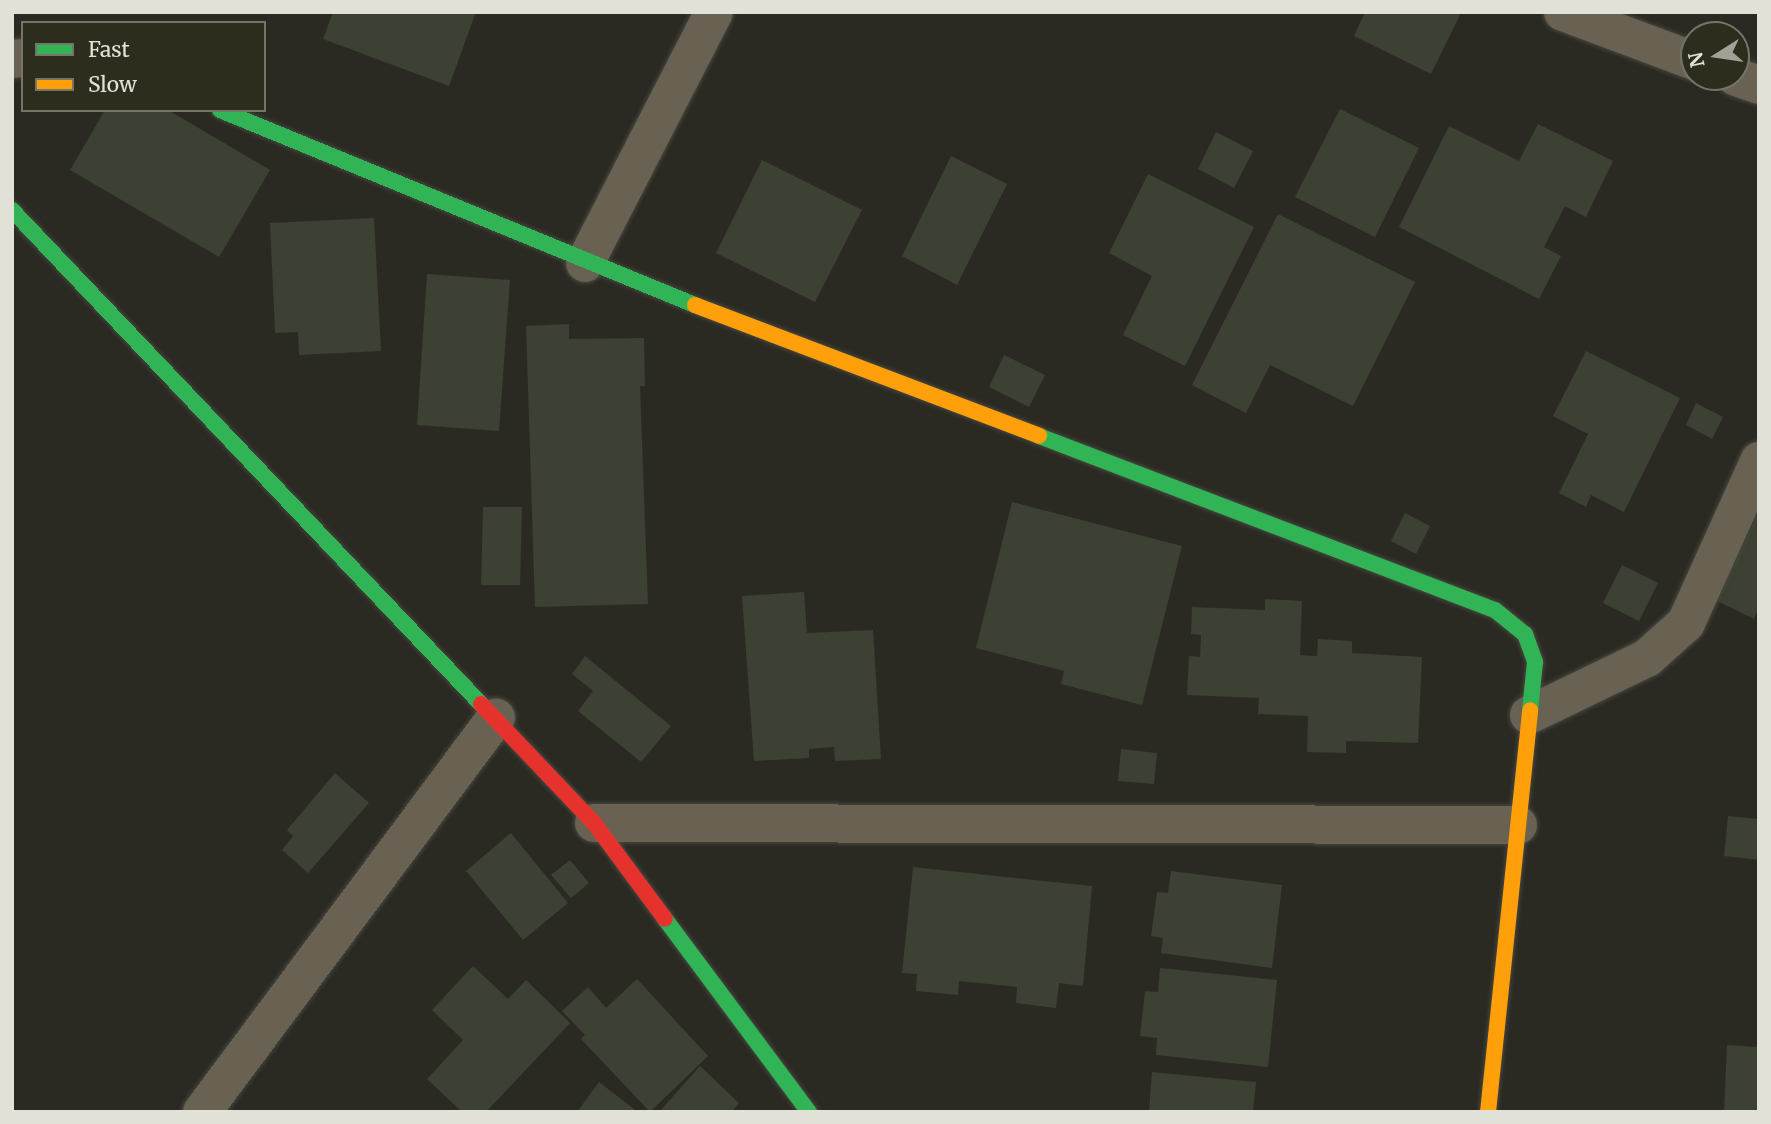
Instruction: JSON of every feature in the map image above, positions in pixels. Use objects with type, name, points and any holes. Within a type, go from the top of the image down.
[{"type":"street","points":[[585,263],[714,12]]},
{"type":"street","points":[[1563,12],[1680,56]]},
{"type":"street","points":[[225,112],[585,263],[1495,610],[1525,634],[1535,662],[1488,1112]]},
{"type":"street","points":[[12,210],[594,823],[809,1112]]},
{"type":"street","points":[[1529,715],[1647,658],[1686,623],[1759,461]]},
{"type":"street","points":[[202,1112],[496,717]]},
{"type":"street","points":[[594,823],[1518,825]]},
{"type":"building","points":[[333,12],[476,12],[449,86],[323,39]]},
{"type":"building","points":[[1365,12],[1454,12],[1460,15],[1431,74],[1354,36]]},
{"type":"building","points":[[1340,109],[1419,148],[1375,237],[1295,197]]},
{"type":"building","points":[[104,112],[171,112],[270,170],[219,257],[70,170]]},
{"type":"building","points":[[1538,124],[1613,161],[1586,217],[1565,206],[1544,247],[1561,256],[1539,299],[1399,227],[1449,126],[1519,161]]},
{"type":"building","points":[[1216,132],[1253,151],[1234,188],[1198,169]]},
{"type":"building","points":[[951,156],[1007,184],[957,285],[902,256]]},
{"type":"building","points":[[762,160],[862,210],[815,302],[716,253]]},
{"type":"building","points":[[1148,174],[1254,227],[1185,366],[1123,335],[1152,276],[1109,253]]},
{"type":"building","points":[[1278,214],[1415,282],[1353,406],[1270,365],[1246,413],[1192,385]]},
{"type":"building","points":[[374,218],[381,351],[299,355],[298,332],[275,333],[270,223]]},
{"type":"building","points":[[427,274],[510,280],[499,431],[417,425]]},
{"type":"building","points":[[569,324],[569,339],[644,338],[645,386],[640,386],[648,604],[535,607],[526,326]]},
{"type":"building","points":[[1586,351],[1680,398],[1624,512],[1591,495],[1586,507],[1559,493],[1588,434],[1553,416]]},
{"type":"building","points":[[1004,355],[1045,375],[1029,407],[989,387]]},
{"type":"building","points":[[1696,403],[1723,417],[1712,439],[1686,425]]},
{"type":"building","points":[[1012,502],[1182,546],[1142,705],[1061,684],[1064,671],[976,648]]},
{"type":"building","points":[[483,507],[522,507],[520,585],[481,585]]},
{"type":"building","points":[[1759,510],[1759,607],[1754,619],[1717,601]]},
{"type":"building","points":[[1405,513],[1430,526],[1416,554],[1391,541]]},
{"type":"building","points":[[1622,565],[1658,583],[1639,621],[1603,603]]},
{"type":"building","points":[[804,592],[807,633],[873,630],[881,759],[835,761],[834,747],[809,749],[809,758],[754,761],[742,596]]},
{"type":"building","points":[[1265,599],[1302,601],[1300,655],[1317,656],[1318,639],[1352,641],[1352,653],[1422,657],[1418,743],[1346,741],[1346,753],[1307,752],[1308,716],[1258,714],[1259,698],[1187,695],[1189,656],[1200,657],[1201,635],[1191,634],[1192,607],[1265,610]]},
{"type":"building","points":[[585,656],[671,726],[641,762],[578,711],[593,691],[572,674]]},
{"type":"building","points":[[1121,749],[1157,753],[1154,784],[1118,781]]},
{"type":"building","points":[[335,773],[369,803],[308,873],[282,850],[293,836],[287,830]]},
{"type":"building","points":[[1728,816],[1759,819],[1759,860],[1724,856]]},
{"type":"building","points":[[511,833],[568,903],[523,940],[466,871]]},
{"type":"building","points":[[570,860],[589,883],[571,898],[551,875]]},
{"type":"building","points":[[913,867],[1092,886],[1083,986],[1059,983],[1056,1008],[1016,1003],[1017,987],[959,981],[958,995],[916,991],[917,974],[902,973]]},
{"type":"building","points":[[1171,871],[1282,885],[1272,968],[1161,953],[1163,938],[1151,936],[1157,892],[1168,893]]},
{"type":"building","points":[[473,966],[508,999],[526,980],[570,1023],[486,1112],[462,1112],[427,1079],[463,1040],[432,1010]]},
{"type":"building","points":[[1160,968],[1277,980],[1268,1067],[1156,1055],[1157,1038],[1140,1036],[1145,991],[1158,992]]},
{"type":"building","points":[[637,979],[708,1056],[650,1112],[581,1039],[585,1035],[562,1011],[588,987],[606,1008]]},
{"type":"building","points":[[1727,1045],[1759,1047],[1759,1112],[1724,1112]]},
{"type":"building","points":[[700,1066],[739,1103],[732,1112],[659,1112]]},
{"type":"building","points":[[1152,1072],[1256,1082],[1253,1112],[1149,1112]]},
{"type":"building","points":[[599,1082],[638,1112],[577,1112]]},
{"type":"traffic: fast","points":[[225,112],[695,305]]},
{"type":"traffic: fast","points":[[12,210],[481,704]]},
{"type":"traffic: fast","points":[[1039,436],[1495,610],[1525,634],[1535,662],[1530,710]]},
{"type":"traffic: fast","points":[[665,919],[809,1112]]},
{"type":"traffic: slow","points":[[695,305],[1039,436]]},
{"type":"traffic: slow","points":[[1488,1112],[1530,710]]},
{"type":"traffic: jam","points":[[481,704],[594,823],[665,919]]}]
